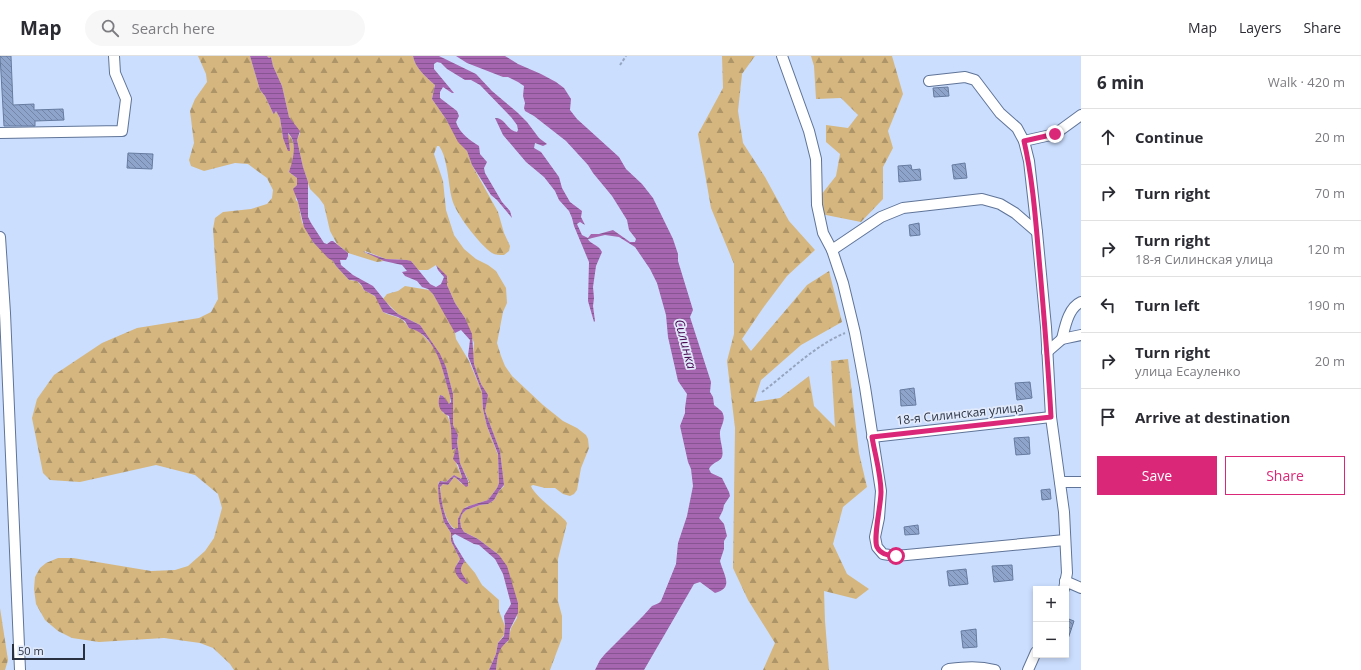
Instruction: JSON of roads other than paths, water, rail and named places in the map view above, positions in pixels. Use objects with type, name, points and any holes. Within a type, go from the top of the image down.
[{"type":"street","points":[[0,133],[122,131],[126,99],[115,73],[114,56]]},
{"type":"street","points":[[782,56],[809,131],[816,159],[818,212],[823,233],[832,250],[843,283],[854,329],[865,387],[881,491],[879,518],[875,537],[877,547],[883,554],[896,556],[1066,540]]},
{"type":"street","points":[[929,81],[965,77],[975,80],[1000,113],[1017,128],[1024,141],[1029,161],[1037,232],[1051,417],[1066,540],[1067,574],[1065,585],[1081,588]]},
{"type":"street","points":[[1024,141],[1055,134],[1081,115]]},
{"type":"street","points":[[832,250],[881,217],[903,208],[982,200],[1000,204],[1015,213],[1037,232]]},
{"type":"street","points":[[0,237],[5,313],[20,670]]},
{"type":"street","points":[[1062,339],[1072,309],[1081,302]]},
{"type":"street","points":[[1047,352],[1062,339],[1081,334]]},
{"type":"street","name":"18-я Силинская улица","points":[[872,437],[1051,417]]},
{"type":"street","points":[[1060,482],[1081,482]]},
{"type":"street","points":[[1028,670],[1033,658]]},
{"type":"street","points":[[947,670],[971,666],[995,670]]},
{"type":"water","points":[[250,56],[271,57],[273,66],[282,86],[289,117],[300,131],[297,140],[308,182],[308,217],[311,223],[324,243],[327,244],[333,241],[348,253],[346,260],[340,260],[341,265],[353,275],[373,286],[391,308],[398,314],[420,325],[440,354],[446,367],[453,394],[453,425],[458,435],[457,442],[460,463],[468,481],[468,486],[466,487],[454,477],[448,485],[443,484],[440,487],[445,516],[454,529],[458,528],[458,519],[463,509],[488,500],[499,483],[498,454],[487,426],[483,409],[482,392],[468,356],[470,340],[461,330],[455,333],[433,294],[428,289],[422,287],[417,281],[405,276],[402,272],[407,271],[402,265],[384,261],[362,251],[386,259],[411,261],[430,284],[436,287],[441,284],[444,277],[436,265],[447,276],[447,285],[472,334],[474,364],[481,384],[488,395],[485,411],[500,451],[504,485],[494,500],[488,504],[466,510],[462,514],[460,520],[461,527],[464,532],[478,539],[499,555],[507,566],[518,603],[518,613],[510,629],[509,640],[500,650],[496,670],[489,670],[496,654],[498,643],[504,636],[504,616],[511,604],[503,574],[495,559],[479,545],[455,534],[452,536],[454,543],[465,561],[461,567],[461,572],[468,583],[467,584],[459,578],[455,571],[460,559],[451,541],[451,533],[444,522],[439,501],[438,485],[440,481],[446,482],[454,475],[461,479],[462,477],[458,465],[453,459],[456,448],[452,450],[449,416],[441,411],[439,404],[440,395],[443,396],[449,404],[451,402],[440,362],[433,347],[423,335],[409,328],[405,321],[383,312],[375,296],[364,290],[362,285],[358,282],[349,280],[333,261],[328,258],[313,242],[304,227],[293,189],[297,185],[297,178],[289,172],[294,151],[293,141],[288,133],[290,151],[288,151],[283,138],[280,118],[276,111],[274,114],[273,113],[265,96],[260,90]]},
{"type":"water","name":"Силинка","points":[[413,56],[439,56],[476,74],[492,91],[527,122],[539,138],[547,144],[543,146],[535,143],[534,148],[541,152],[559,177],[562,188],[570,202],[582,211],[581,217],[585,225],[580,222],[577,224],[582,235],[588,238],[591,234],[599,234],[613,230],[630,242],[635,242],[636,239],[629,230],[627,220],[612,196],[588,165],[566,141],[534,116],[525,111],[523,96],[524,86],[508,77],[503,77],[467,63],[456,56],[505,56],[518,64],[556,82],[564,88],[571,99],[570,110],[577,119],[619,157],[626,169],[642,184],[653,198],[673,239],[693,310],[690,317],[711,382],[710,392],[713,397],[714,405],[722,411],[724,417],[720,432],[723,452],[722,457],[709,469],[711,473],[722,478],[730,496],[724,505],[719,518],[724,524],[727,536],[724,541],[724,549],[720,561],[726,584],[725,588],[715,593],[700,582],[694,584],[644,670],[595,670],[605,654],[652,606],[661,601],[676,564],[678,543],[687,516],[693,486],[691,469],[680,426],[685,413],[687,394],[678,381],[668,337],[666,315],[657,283],[650,269],[635,247],[619,237],[605,235],[588,239],[602,252],[596,266],[593,287],[594,322],[588,301],[589,262],[569,211],[559,200],[555,191],[544,177],[526,162],[503,135],[495,118],[502,120],[511,129],[517,132],[517,125],[480,85],[471,80],[465,80],[447,69],[441,63],[437,62],[434,64],[434,69],[454,93],[443,87],[440,92],[440,98],[457,111],[459,116],[456,122],[460,130],[479,146],[480,154],[487,162],[484,168],[485,173],[502,202],[510,211],[512,218],[491,195],[472,165],[467,151],[458,142],[446,119],[432,99],[435,85],[418,68]]}]
